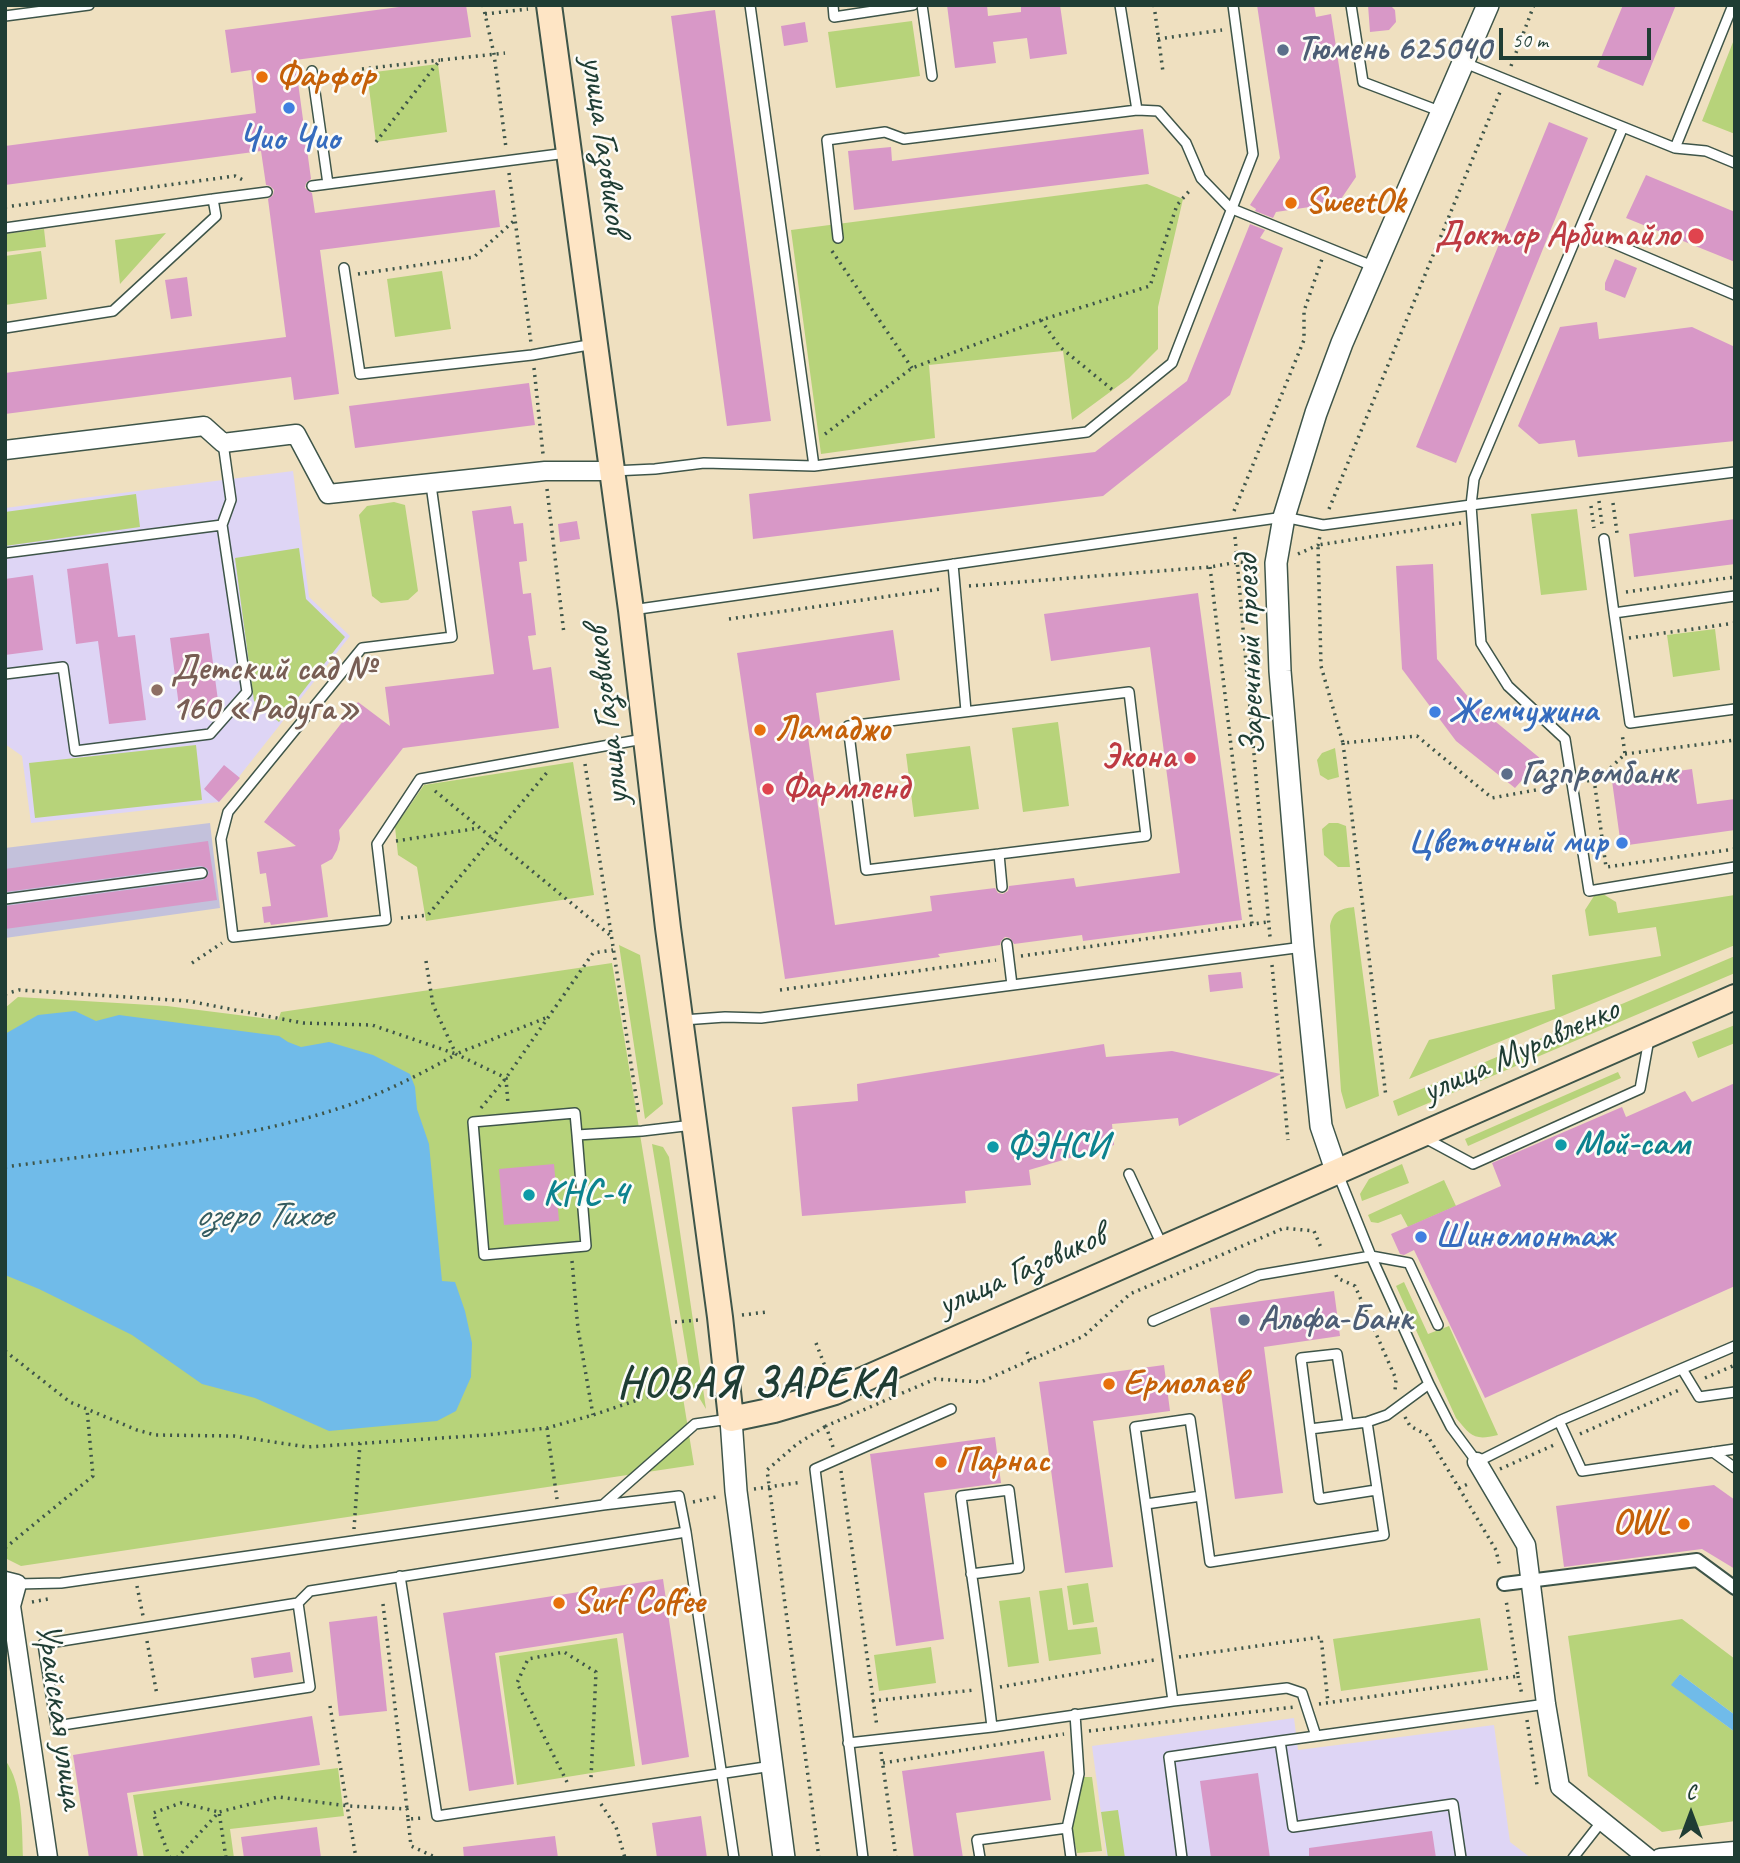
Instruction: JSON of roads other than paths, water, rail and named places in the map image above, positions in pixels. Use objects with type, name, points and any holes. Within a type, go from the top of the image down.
[{"type":"main road","name":"улица Газовиков","points":[[549,5],[631,610],[731,1419],[835,1392],[1336,1170]]},
{"type":"main road","name":"улица Муравленко","points":[[1336,1170],[1735,997]]},
{"type":"street","name":"Заречный проезд","points":[[1336,1170],[1321,1126],[1303,947],[1280,671],[1276,563],[1284,517],[1315,413],[1342,343],[1488,5]]},
{"type":"street","points":[[5,450],[204,426],[223,443],[296,433],[328,494],[545,471],[613,471]]},
{"type":"street","name":"улица Газовиков","points":[[731,1419],[736,1491],[784,1858]]},
{"type":"street","points":[[1481,1469],[1526,1545],[1546,1704],[1560,1787],[1648,1858]]},
{"type":"street","points":[[1504,1584],[1697,1560],[1735,1588]]},
{"type":"street","name":"Урайская улица","points":[[11,1582],[11,1606],[48,1858]]},
{"type":"street","points":[[1660,1858],[1735,1851]]},
{"type":"lane","points":[[5,16],[89,5]]},
{"type":"lane","points":[[750,5],[814,466]]},
{"type":"lane","points":[[832,5],[834,17],[913,5]]},
{"type":"lane","points":[[922,5],[932,75]]},
{"type":"lane","points":[[1120,5],[1136,110]]},
{"type":"lane","points":[[613,471],[655,470],[704,463],[814,466],[1087,432],[1172,363],[1253,154],[1233,5]]},
{"type":"lane","points":[[1351,5],[1363,82],[1443,113]]},
{"type":"lane","points":[[1675,148],[1733,9]]},
{"type":"lane","points":[[1465,63],[1675,148],[1706,151],[1735,163]]},
{"type":"lane","points":[[312,71],[328,184]]},
{"type":"lane","points":[[838,238],[827,140],[885,132],[904,139],[1136,110],[1158,111],[1186,143],[1201,178],[1230,208],[1375,267]]},
{"type":"lane","points":[[1623,127],[1474,479],[1471,505],[1481,643],[1508,686],[1565,739],[1589,891],[1735,867]]},
{"type":"lane","points":[[312,186],[570,152]]},
{"type":"lane","points":[[5,228],[267,192]]},
{"type":"lane","points":[[5,328],[113,312],[216,216],[213,199]]},
{"type":"lane","points":[[1580,229],[1735,295]]},
{"type":"lane","points":[[345,272],[360,374],[532,355],[596,344]]},
{"type":"lane","points":[[5,674],[63,667],[75,751],[210,734],[247,692],[222,525],[230,500],[223,443]]},
{"type":"lane","points":[[631,610],[1284,517],[1323,525],[1735,472]]},
{"type":"lane","points":[[431,485],[452,637],[362,648],[228,812],[221,839],[233,937],[386,920],[377,844],[420,779],[647,738]]},
{"type":"lane","points":[[5,553],[222,525]]},
{"type":"lane","points":[[1604,539],[1630,723],[1735,709]]},
{"type":"lane","points":[[953,564],[966,711]]},
{"type":"lane","points":[[1614,613],[1735,596]]},
{"type":"lane","points":[[1129,692],[1146,836],[999,853],[866,870],[848,726],[1129,692]]},
{"type":"lane","points":[[999,853],[1002,887]]},
{"type":"lane","points":[[5,899],[202,873]]},
{"type":"lane","points":[[1007,944],[1012,985]]},
{"type":"lane","points":[[681,1020],[761,1018],[1303,947]]},
{"type":"lane","points":[[1419,1134],[1473,1164],[1640,1089],[1650,1034]]},
{"type":"lane","points":[[575,1113],[577,1135],[586,1247],[484,1255],[473,1122],[575,1113]]},
{"type":"lane","points":[[577,1135],[642,1131],[694,1124]]},
{"type":"lane","points":[[1336,1170],[1371,1256],[1429,1384],[1451,1427],[1481,1469],[1559,1421],[1735,1346]]},
{"type":"lane","points":[[1129,1174],[1163,1247]]},
{"type":"lane","points":[[1153,1321],[1259,1275],[1371,1256],[1409,1263],[1438,1325]]},
{"type":"lane","points":[[1349,1423],[1337,1354],[1301,1358],[1319,1499],[1377,1490]]},
{"type":"lane","points":[[1682,1369],[1699,1397],[1735,1392]]},
{"type":"lane","points":[[1310,1429],[1367,1422],[1399,1408],[1429,1384]]},
{"type":"lane","points":[[863,1858],[815,1469],[951,1409]]},
{"type":"lane","points":[[603,1506],[695,1424],[731,1419]]},
{"type":"lane","points":[[1173,1701],[1135,1427],[1190,1419],[1210,1562],[1384,1535],[1367,1422]]},
{"type":"lane","points":[[1559,1421],[1582,1471],[1735,1449]]},
{"type":"lane","points":[[1713,1452],[1735,1468]]},
{"type":"lane","points":[[971,1574],[1019,1568],[1009,1490],[961,1496],[971,1574],[988,1689],[992,1727]]},
{"type":"lane","points":[[11,1582],[61,1583],[680,1496],[734,1858]]},
{"type":"lane","points":[[1146,1504],[1201,1496]]},
{"type":"lane","points":[[298,1603],[310,1687],[56,1726],[43,1644],[298,1603],[310,1591],[685,1532]]},
{"type":"lane","points":[[400,1576],[437,1816],[772,1766]]},
{"type":"lane","points":[[848,1743],[1287,1688],[1303,1693],[1316,1736]]},
{"type":"lane","points":[[1182,1858],[1169,1757],[1546,1704]]},
{"type":"lane","points":[[1071,1858],[1067,1828],[1079,1774],[1075,1714]]},
{"type":"lane","points":[[1280,1741],[1293,1827],[1453,1804],[1461,1858]]},
{"type":"lane","points":[[1573,1858],[1602,1821]]},
{"type":"lane","points":[[980,1858],[977,1840],[1067,1828]]},
{"type":"water","name":"озеро Тихое","points":[[75,1011],[96,1021],[119,1015],[279,1036],[301,1047],[329,1042],[373,1055],[410,1074],[415,1087],[417,1109],[429,1144],[442,1281],[455,1282],[472,1343],[471,1377],[456,1411],[437,1421],[329,1431],[255,1398],[202,1384],[132,1335],[5,1275],[5,1034],[38,1015]]},
{"type":"water","points":[[1680,1674],[1735,1715],[1735,1732],[1671,1685]]},
{"type":"place","name":"Тюмень 625040","points":[[1283,50]]},
{"type":"place","name":"Фарфор","points":[[262,77]]},
{"type":"place","name":"Чио Чио","points":[[289,108]]},
{"type":"place","name":"SweetOk","points":[[1291,203]]},
{"type":"place","name":"Доктор Арбитайло","points":[[1696,236]]},
{"type":"place","name":"Детский сад № 160 «Радуга»","points":[[157,690]]},
{"type":"place","name":"Жемчужина","points":[[1435,712]]},
{"type":"place","name":"Ламаджо","points":[[760,730]]},
{"type":"place","name":"Экона","points":[[1190,758]]},
{"type":"place","name":"Газпромбанк","points":[[1507,774]]},
{"type":"place","name":"Фармленд","points":[[768,789]]},
{"type":"place","name":"Цветочный мир","points":[[1622,843]]},
{"type":"place","name":"Мой-сам","points":[[1561,1145]]},
{"type":"place","name":"ФЭНСИ","points":[[993,1147]]},
{"type":"place","name":"КНС-4","points":[[529,1195]]},
{"type":"place","name":"Шиномонтаж","points":[[1421,1237]]},
{"type":"place","name":"Альфа-Банк","points":[[1244,1320]]},
{"type":"place","name":"Ермолаев","points":[[1109,1384]]},
{"type":"place","name":"Парнас","points":[[941,1462]]},
{"type":"place","name":"OWL","points":[[1684,1524]]},
{"type":"place","name":"Surf Coffee","points":[[559,1603]]},
{"type":"district","name":"НОВАЯ ЗАРЕКА","points":[[757,1385]]}]
